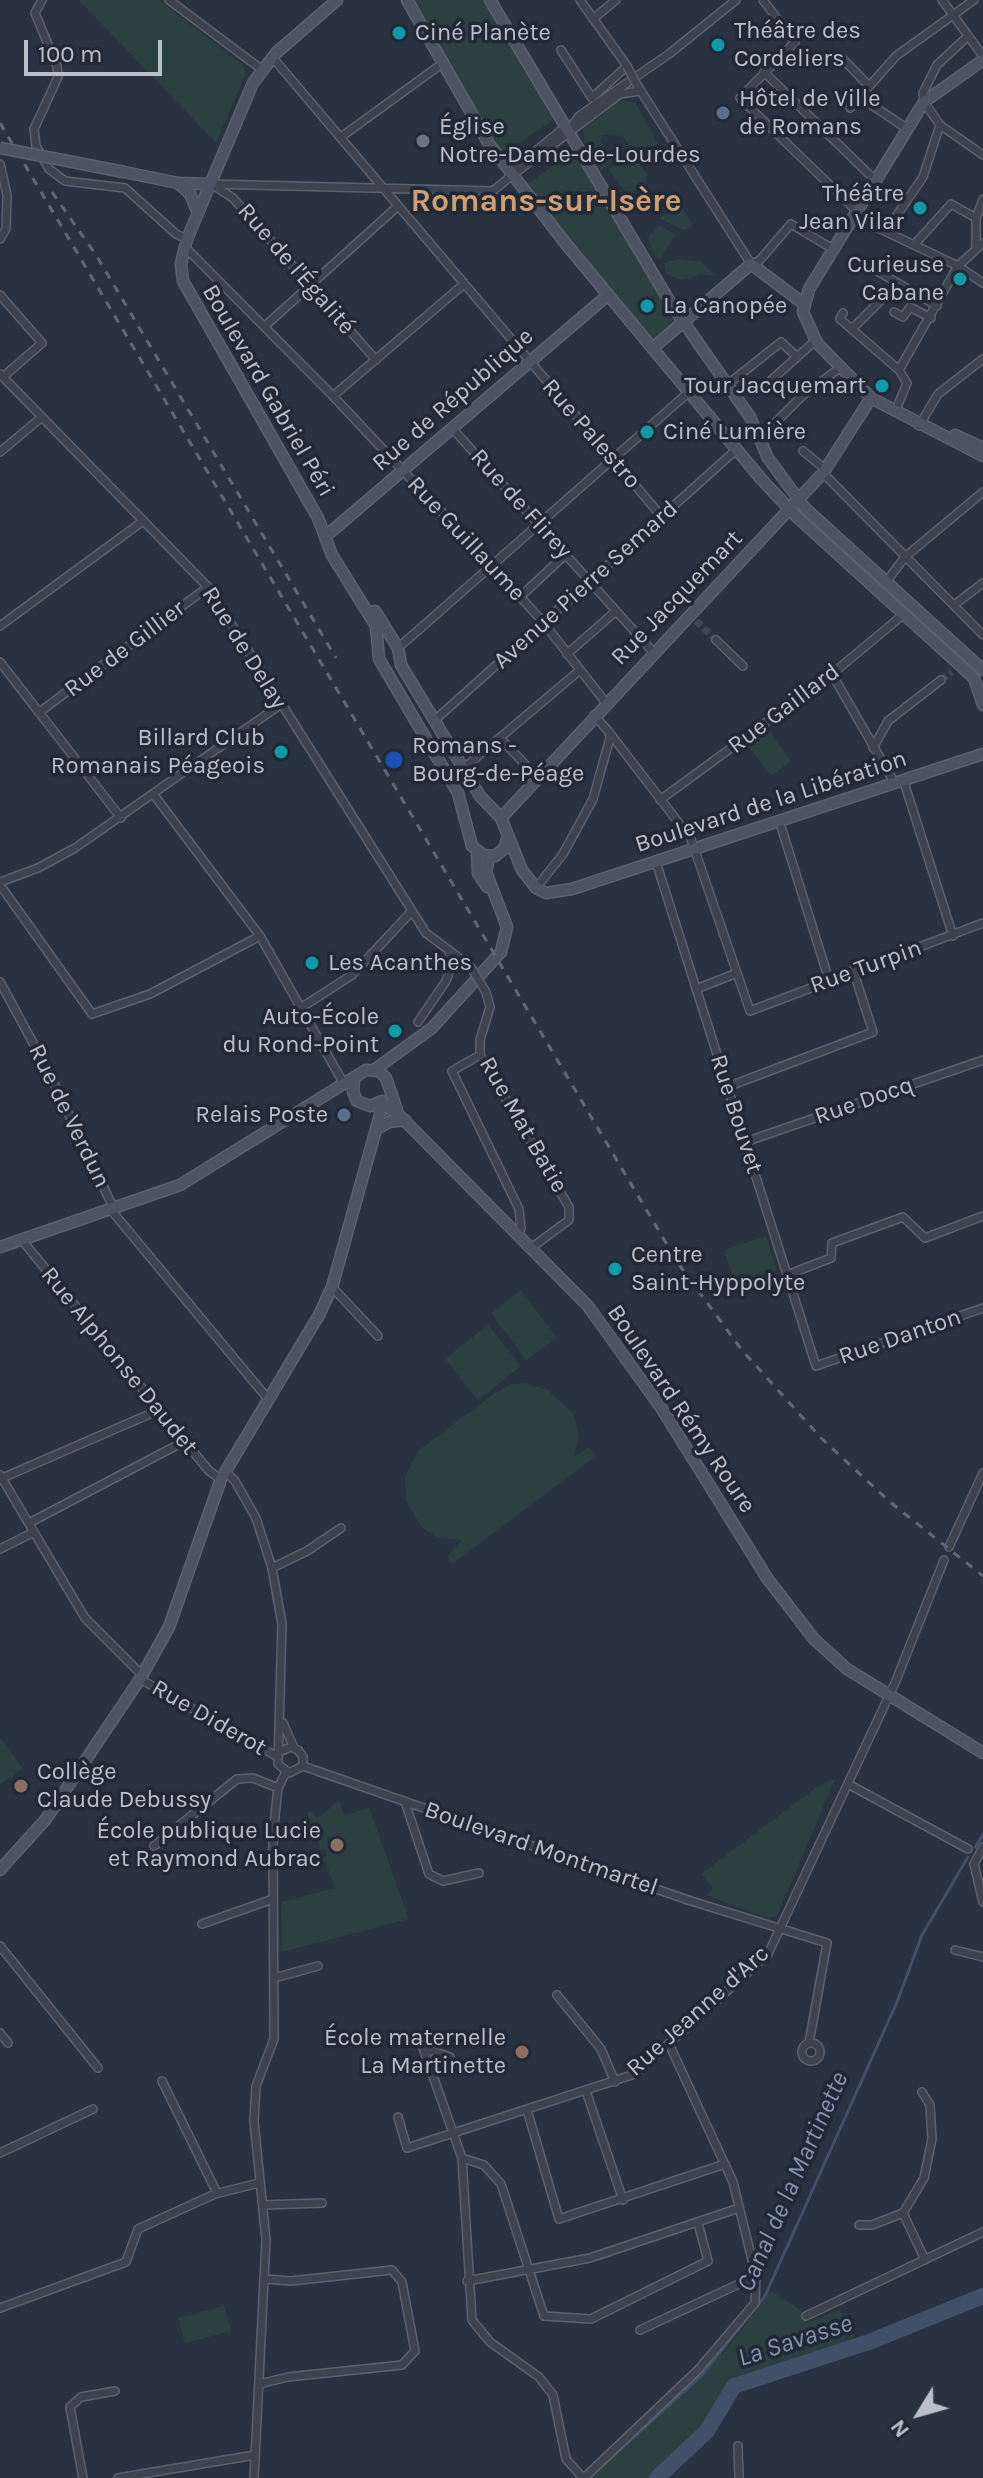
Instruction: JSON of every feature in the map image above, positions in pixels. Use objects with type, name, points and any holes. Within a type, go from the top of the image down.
[{"type":"main road","points":[[186,243],[261,69],[337,0]]},
{"type":"main road","points":[[407,0],[513,179],[789,509],[904,614],[956,669],[974,678],[983,705]]},
{"type":"main road","points":[[490,0],[572,128],[684,324],[750,417],[768,458],[801,497],[805,508],[983,670]]},
{"type":"main road","points":[[983,58],[924,102],[809,289],[804,304],[805,319],[815,341],[871,398],[919,426],[983,456]]},
{"type":"main road","points":[[0,148],[178,183],[211,184]]},
{"type":"main road","points":[[178,183],[190,194],[198,213]]},
{"type":"main road","name":"Boulevard Gabriel Péri","points":[[186,243],[181,264],[188,294],[326,536],[487,806]]},
{"type":"main road","points":[[653,348],[751,264],[804,304]]},
{"type":"main road","name":"Rue de République","points":[[326,536],[608,295]]},
{"type":"main road","name":"Rue Jacquemart","points":[[501,818],[653,652],[692,617],[824,471],[871,398]]},
{"type":"main road","points":[[919,426],[929,424],[983,448]]},
{"type":"main road","name":"Boulevard Gabriel Péri","points":[[326,536],[332,555],[376,626],[381,655],[458,793],[465,820]]},
{"type":"main road","points":[[381,655],[397,651]]},
{"type":"main road","points":[[381,655],[392,665],[397,651]]},
{"type":"main road","name":"Boulevard de la Libération","points":[[536,888],[546,893],[572,889],[983,754]]},
{"type":"main road","points":[[499,906],[478,873],[477,852],[467,835],[465,820],[474,809],[487,806],[501,818],[522,870],[536,888]]},
{"type":"main road","points":[[0,1247],[180,1185],[347,1086],[362,1071],[374,1070],[442,1019],[501,952],[507,927],[486,872],[508,836]]},
{"type":"main road","points":[[477,852],[494,855],[522,870]]},
{"type":"main road","points":[[0,1870],[46,1819],[141,1677],[169,1627],[223,1475],[332,1287],[376,1129],[380,1103],[388,1090],[386,1078],[402,1051]]},
{"type":"main road","points":[[374,1070],[386,1078]]},
{"type":"main road","points":[[347,1086],[366,1105],[376,1129]]},
{"type":"main road","name":"Boulevard Rémy Roure","points":[[388,1090],[402,1118]]},
{"type":"main road","points":[[366,1105],[380,1103]]},
{"type":"main road","name":"Boulevard Rémy Roure","points":[[380,1103],[402,1118],[575,1289],[662,1409],[767,1578],[831,1657],[983,1753]]},
{"type":"main road","points":[[376,1129],[402,1118]]},
{"type":"street","name":"Rue Guillaume","points":[[42,0],[35,13],[57,66],[58,77],[34,129],[36,146],[49,169],[65,181],[125,188],[186,243],[492,566],[543,622],[606,703]]},
{"type":"street","points":[[169,0],[261,69]]},
{"type":"street","points":[[580,0],[627,66],[751,264],[759,261],[791,224],[833,249]]},
{"type":"street","points":[[593,19],[616,0]]},
{"type":"street","points":[[211,184],[493,191],[513,179],[572,128],[736,0]]},
{"type":"street","points":[[763,0],[795,42],[740,98],[853,204],[855,212],[886,231],[958,266],[983,283]]},
{"type":"street","points":[[942,0],[983,58]]},
{"type":"street","points":[[850,108],[896,56],[974,0]]},
{"type":"street","points":[[968,36],[937,65],[924,88],[924,102],[940,125],[983,155]]},
{"type":"street","points":[[561,50],[592,98],[627,66]]},
{"type":"street","points":[[840,56],[869,86]]},
{"type":"street","name":"Rue Palestro","points":[[273,58],[662,517]]},
{"type":"street","points":[[341,137],[443,63]]},
{"type":"street","points":[[764,72],[875,180]]},
{"type":"street","points":[[572,128],[620,94],[638,88]]},
{"type":"street","points":[[860,97],[906,128]]},
{"type":"street","points":[[886,231],[923,177],[940,125]]},
{"type":"street","points":[[974,150],[983,145]]},
{"type":"street","points":[[0,164],[6,229],[0,239]]},
{"type":"street","name":"Rue de l'Égalité","points":[[211,184],[233,198],[376,360]]},
{"type":"street","points":[[899,370],[958,266],[980,244],[976,218],[983,199]]},
{"type":"street","points":[[914,245],[951,204],[976,218]]},
{"type":"street","points":[[265,326],[398,206]]},
{"type":"street","points":[[872,268],[937,306]]},
{"type":"street","points":[[333,396],[464,284]]},
{"type":"street","points":[[852,329],[897,284]]},
{"type":"street","points":[[0,295],[42,343],[2,376]]},
{"type":"street","points":[[894,312],[903,317],[910,307],[931,318]]},
{"type":"street","points":[[843,313],[840,319],[899,370],[907,383],[895,412]]},
{"type":"street","points":[[768,383],[815,341]]},
{"type":"street","points":[[727,385],[781,342],[797,357]]},
{"type":"street","points":[[919,426],[938,394],[983,359]]},
{"type":"street","points":[[758,440],[803,395],[841,367]]},
{"type":"street","points":[[974,367],[983,375]]},
{"type":"street","name":"Rue de Delay","points":[[2,376],[208,587],[426,933],[449,952]]},
{"type":"street","points":[[397,651],[689,392]]},
{"type":"street","points":[[0,452],[42,417]]},
{"type":"street","name":"Rue de Flirey","points":[[452,428],[653,652]]},
{"type":"street","name":"Avenue Pierre Semard","points":[[435,720],[737,449]]},
{"type":"street","points":[[803,451],[983,635]]},
{"type":"street","points":[[886,582],[905,557],[983,492]]},
{"type":"street","points":[[0,626],[143,521]]},
{"type":"street","points":[[520,597],[566,554]]},
{"type":"street","points":[[954,605],[983,583]]},
{"type":"street","name":"Rue de Gillier","points":[[41,711],[208,587]]},
{"type":"street","points":[[567,654],[616,611]]},
{"type":"street","name":"Rue Gaillard","points":[[660,800],[832,674],[904,614]]},
{"type":"street","points":[[716,640],[743,666]]},
{"type":"street","points":[[0,662],[121,818]]},
{"type":"street","points":[[464,768],[580,670]]},
{"type":"street","points":[[832,674],[873,748],[899,780],[953,936]]},
{"type":"street","points":[[873,748],[888,721],[941,680]]},
{"type":"street","points":[[260,936],[150,994],[92,1014],[0,884],[49,863],[121,818],[280,705]]},
{"type":"street","points":[[594,715],[695,848],[737,973],[696,989]]},
{"type":"street","points":[[536,888],[563,854],[586,815],[609,732]]},
{"type":"street","points":[[500,738],[537,777]]},
{"type":"street","points":[[154,795],[260,936],[299,1009],[347,1086]]},
{"type":"street","points":[[779,820],[829,980]]},
{"type":"street","name":"Rue Bouvet","points":[[656,862],[816,1366]]},
{"type":"street","points":[[299,1009],[352,975],[412,911]]},
{"type":"street","name":"Rue Turpin","points":[[737,973],[750,1011],[983,923]]},
{"type":"street","points":[[418,1022],[446,981],[451,967],[449,952]]},
{"type":"street","name":"Rue Mat Batie","points":[[449,952],[470,966],[486,992],[490,1007],[480,1040],[480,1055],[569,1207],[569,1220],[531,1248]]},
{"type":"street","points":[[727,1087],[873,1032],[853,970]]},
{"type":"street","name":"Rue de Verdun","points":[[0,982],[45,1065],[113,1209],[268,1399]]},
{"type":"street","points":[[480,1055],[452,1071],[519,1209],[521,1229],[516,1233]]},
{"type":"street","name":"Rue Docq","points":[[745,1142],[983,1060]]},
{"type":"street","points":[[787,1275],[831,1258],[832,1243],[896,1219],[909,1219],[919,1236],[925,1238],[983,1216]]},
{"type":"street","name":"Rue Alphonse Daudet","points":[[22,1240],[185,1441],[223,1475],[235,1481],[256,1518],[272,1568],[282,1624],[279,1754]]},
{"type":"street","points":[[332,1287],[378,1336]]},
{"type":"street","name":"Rue Danton","points":[[816,1366],[983,1308]]},
{"type":"street","points":[[1,1477],[159,1410]]},
{"type":"street","points":[[29,1523],[185,1441]]},
{"type":"street","points":[[949,1547],[983,1473]]},
{"type":"street","name":"Rue Diderot","points":[[1,1477],[85,1618],[141,1677],[279,1754]]},
{"type":"street","points":[[272,1568],[307,1551],[341,1528]]},
{"type":"street","points":[[0,1549],[34,1532]]},
{"type":"street","name":"Rue Jeanne d'Arc","points":[[398,2117],[407,2148],[635,2074],[768,1954],[848,1784],[944,1560]]},
{"type":"street","points":[[282,1717],[294,1748],[303,1757],[303,1766],[296,1772],[286,1772],[278,1764],[279,1754],[294,1748]]},
{"type":"street","name":"Boulevard Montmartel","points":[[303,1766],[781,1930],[827,1943],[809,2043]]},
{"type":"street","points":[[254,2478],[264,2279],[256,2086],[274,2039],[273,1834],[278,1788],[286,1772]]},
{"type":"street","points":[[154,1846],[237,1779],[253,1778],[278,1788]]},
{"type":"street","points":[[848,1784],[968,1849]]},
{"type":"street","points":[[405,1802],[429,1874],[443,1881],[479,1873]]},
{"type":"street","points":[[983,1847],[974,1864],[983,1902]]},
{"type":"street","points":[[202,1924],[273,1899]]},
{"type":"street","points":[[0,1946],[98,2068]]},
{"type":"street","points":[[955,1950],[983,1957]]},
{"type":"street","points":[[274,1978],[318,1966]]},
{"type":"street","points":[[557,1995],[601,2049],[615,2082]]},
{"type":"street","points":[[0,2033],[8,2043]]},
{"type":"street","points":[[450,2057],[423,2048],[462,2158],[467,2281],[472,2320],[490,2342],[539,2377],[553,2395],[566,2459],[583,2478],[698,2370],[755,2303],[756,2276],[725,2164],[669,2044]]},
{"type":"street","points":[[162,2081],[217,2193]]},
{"type":"street","points":[[586,2091],[623,2200]]},
{"type":"street","points":[[859,2225],[872,2225],[903,2213],[929,2167],[930,2105],[922,2092]]},
{"type":"street","points":[[0,2153],[93,2109]]},
{"type":"street","points":[[527,2110],[559,2219],[725,2164]]},
{"type":"street","points":[[462,2158],[484,2165],[501,2184],[544,2316],[591,2319],[708,2261],[698,2223]]},
{"type":"street","points":[[0,2308],[126,2262],[138,2229],[217,2193],[259,2183]]},
{"type":"street","points":[[263,2205],[322,2203]]},
{"type":"street","points":[[467,2281],[590,2258],[739,2208]]},
{"type":"street","points":[[903,2213],[925,2260]]},
{"type":"street","points":[[806,2316],[983,2232]]},
{"type":"street","points":[[259,2384],[288,2377],[402,2365],[415,2351],[402,2282],[392,2270],[291,2281],[264,2279]]},
{"type":"street","points":[[640,2330],[756,2276]]},
{"type":"street","points":[[83,2478],[70,2407],[81,2397],[115,2391]]},
{"type":"street","points":[[738,2446],[739,2478]]},
{"type":"street","points":[[118,2478],[157,2475],[255,2455]]},
{"type":"green space","points":[[79,0],[159,0],[242,64],[246,73],[216,143]]},
{"type":"green space","points":[[413,0],[487,0],[558,117],[503,154],[495,148]]},
{"type":"green space","points":[[617,102],[635,102],[658,144],[634,153],[623,136],[605,135],[600,140],[612,162],[600,172],[585,147],[583,130]]},
{"type":"green space","points":[[574,150],[678,322],[651,343],[525,186]]},
{"type":"green space","points":[[622,160],[637,160],[647,175],[643,187],[626,194],[609,169]]},
{"type":"green space","points":[[676,199],[691,221],[691,227],[683,230],[659,218],[668,213]]},
{"type":"green space","points":[[659,226],[676,234],[660,259],[655,256],[649,243],[649,236]]},
{"type":"green space","points":[[678,259],[702,262],[715,276],[701,274],[682,280],[666,274],[664,263]]},
{"type":"green space","points":[[768,730],[791,761],[771,776],[748,746]]},
{"type":"green space","points":[[766,1236],[777,1270],[735,1284],[724,1250]]},
{"type":"green space","points":[[521,1290],[557,1338],[526,1360],[491,1313]]},
{"type":"green space","points":[[488,1325],[521,1366],[478,1400],[445,1359]]},
{"type":"green space","points":[[525,1383],[548,1390],[573,1413],[579,1437],[574,1457],[589,1447],[596,1456],[452,1564],[447,1556],[462,1540],[438,1538],[421,1527],[406,1500],[405,1477],[418,1451],[492,1395],[513,1384]]},
{"type":"green space","points":[[0,1739],[23,1769],[0,1784]]},
{"type":"green space","points":[[835,1779],[777,1916],[767,1918],[706,1895],[713,1889],[701,1874],[821,1784]]},
{"type":"green space","points":[[339,1800],[345,1816],[369,1807],[409,1919],[282,1952],[281,1902],[335,1888],[325,1860],[319,1860],[327,1856],[324,1848],[316,1851],[319,1847],[317,1835],[307,1814],[310,1811],[317,1819]]},
{"type":"green space","points":[[771,2291],[799,2309],[808,2323],[840,2309],[856,2342],[731,2380],[705,2429],[650,2478],[588,2478],[726,2350]]},
{"type":"green space","points":[[224,2306],[231,2331],[185,2343],[178,2318]]},
{"type":"waterway","name":"Canal de la Martinette","points":[[975,1847],[983,1835]]},
{"type":"waterway","name":"Canal de la Martinette","points":[[589,2478],[701,2376],[765,2296],[897,2002],[922,1935],[968,1857]]},
{"type":"waterway","name":"La Savasse","points":[[657,2478],[707,2431],[734,2386],[869,2342],[983,2296]]},
{"type":"tunnel","points":[[696,621],[716,640]]},
{"type":"tunnel","points":[[941,680],[952,672]]},
{"type":"railway","points":[[0,123],[678,1263],[741,1349],[821,1438],[890,1502],[983,1576]]},
{"type":"railway","points":[[52,192],[96,255],[336,658]]},
{"type":"place","name":"Ciné Planète","points":[[399,33]]},
{"type":"place","name":"Théâtre des Cordeliers","points":[[718,45]]},
{"type":"place","name":"Hôtel de Ville de Romans","points":[[723,113]]},
{"type":"place","name":"Église Notre-Dame-de-Lourdes","points":[[423,141]]},
{"type":"place","name":"Théâtre Jean Vilar","points":[[920,208]]},
{"type":"place","name":"Curieuse Cabane","points":[[960,279]]},
{"type":"place","name":"La Canopée","points":[[647,306]]},
{"type":"place","name":"Tour Jacquemart","points":[[882,386]]},
{"type":"place","name":"Ciné Lumière","points":[[647,432]]},
{"type":"place","name":"Billard Club Romanais Péageois","points":[[281,752]]},
{"type":"place","name":"Romans - Bourg-de-Péage","points":[[394,760]]},
{"type":"place","name":"Les Acanthes","points":[[312,963]]},
{"type":"place","name":"Auto-École du Rond-Point","points":[[395,1031]]},
{"type":"place","name":"Relais Poste","points":[[344,1115]]},
{"type":"place","name":"Centre Saint-Hyppolyte","points":[[615,1269]]},
{"type":"place","name":"Collège Claude Debussy","points":[[21,1786]]},
{"type":"place","name":"École publique Lucie et Raymond Aubrac","points":[[337,1845]]},
{"type":"place","name":"École maternelle La Martinette","points":[[522,2052]]},
{"type":"district","name":"Romans-sur-Isère","points":[[546,202]]}]
